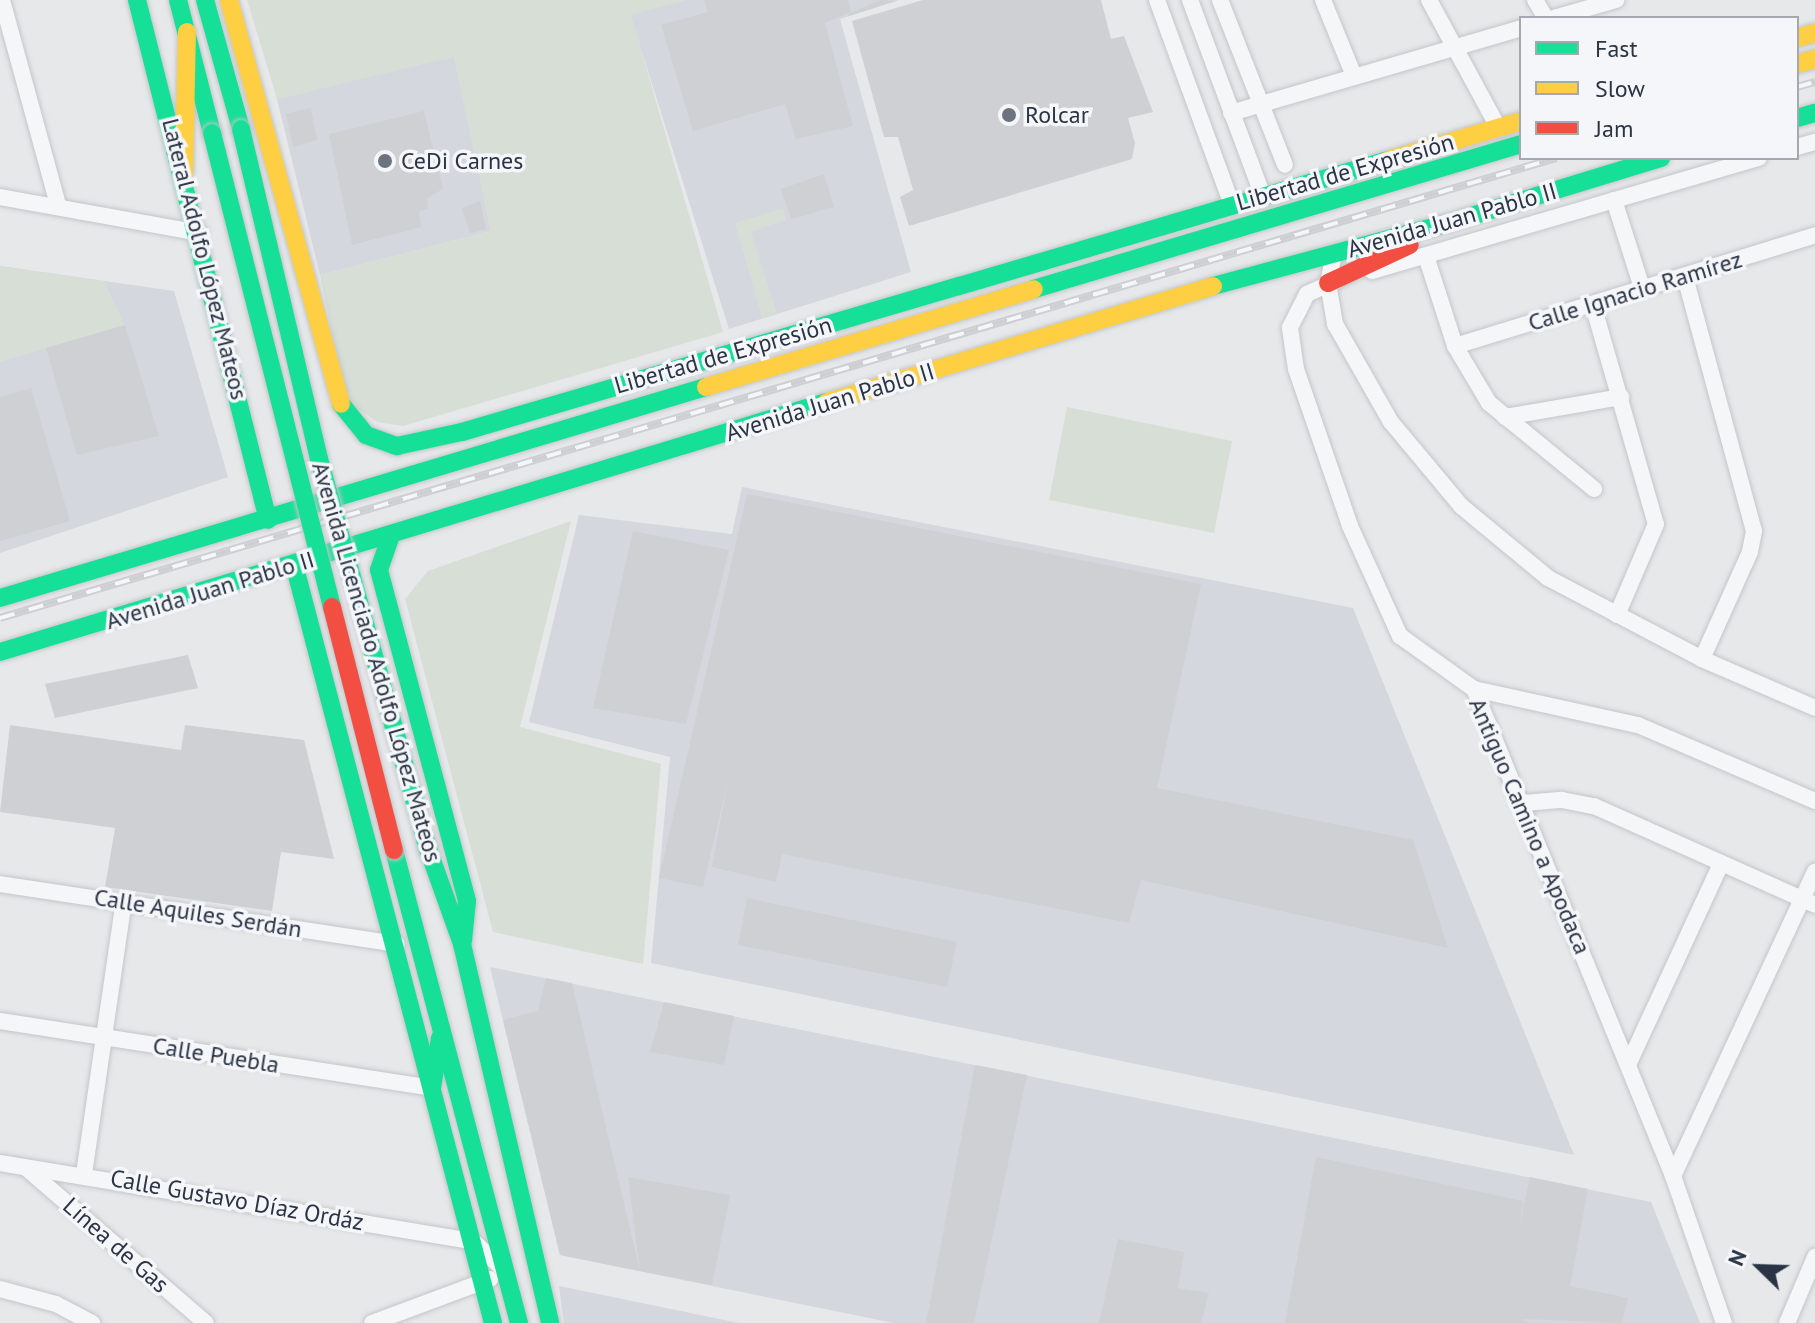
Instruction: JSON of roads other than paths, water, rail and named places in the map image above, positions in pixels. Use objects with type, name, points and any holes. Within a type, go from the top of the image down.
[{"type":"main road","name":"Lateral Adolfo López Mateos","points":[[137,0],[200,233],[268,520]]},
{"type":"main road","name":"Avenida Licenciado Adolfo López Mateos","points":[[178,0],[394,850],[519,1323]]},
{"type":"main road","name":"Avenida Licenciado Adolfo López Mateos","points":[[205,0],[241,129],[319,459],[428,849],[462,944],[550,1323]]},
{"type":"main road","name":"Libertad de Expresión","points":[[229,0],[344,413],[366,435],[383,443],[412,445],[1519,122]]},
{"type":"main road","points":[[184,172],[187,32]]},
{"type":"main road","name":"Avenida Juan Pablo II","points":[[0,598],[268,520],[687,390],[1519,145]]},
{"type":"main road","name":"Avenida Juan Pablo II","points":[[0,652],[1654,160]]},
{"type":"main road","points":[[1284,191],[1376,186]]},
{"type":"main road","points":[[1328,283],[1445,224]]},
{"type":"main road","points":[[910,297],[927,302],[1041,278],[1074,278]]},
{"type":"main road","points":[[687,390],[813,329]]},
{"type":"main road","points":[[391,535],[379,559],[382,586],[467,901],[462,944]]},
{"type":"main road","points":[[294,564],[493,1323]]},
{"type":"main road","points":[[304,605],[324,583],[339,577],[354,576],[382,586]]},
{"type":"main road","points":[[432,1088],[442,1032]]},
{"type":"street","points":[[2,0],[58,205]]},
{"type":"street","points":[[1157,0],[1232,205]]},
{"type":"street","points":[[1190,0],[1263,196]]},
{"type":"street","points":[[1220,0],[1285,165]]},
{"type":"street","points":[[1323,0],[1354,76]]},
{"type":"street","points":[[1429,0],[1498,127]]},
{"type":"street","points":[[1561,16],[1616,0]]},
{"type":"street","points":[[1231,113],[1519,29]]},
{"type":"street","points":[[1328,283],[1752,160]]},
{"type":"street","points":[[0,197],[58,205],[200,233]]},
{"type":"street","points":[[1614,200],[1642,288]]},
{"type":"street","name":"Calle Ignacio Ramírez","points":[[1455,346],[1815,235]]},
{"type":"street","points":[[1334,253],[1328,283],[1335,324],[1391,422],[1437,482],[1531,567],[1702,659],[1815,708]]},
{"type":"street","points":[[1426,256],[1455,346],[1489,403],[1594,489]]},
{"type":"street","points":[[1685,277],[1754,531],[1750,552],[1702,659]]},
{"type":"street","name":"Antiguo Camino a Apodaca","points":[[1328,283],[1314,289],[1300,305],[1290,328],[1291,347],[1350,526],[1400,636],[1474,689],[1524,803],[1673,1176],[1724,1323]]},
{"type":"street","points":[[1593,305],[1656,524],[1617,615]]},
{"type":"street","points":[[1505,417],[1621,397]]},
{"type":"street","points":[[1474,689],[1638,725],[1815,801]]},
{"type":"street","points":[[1524,803],[1562,800],[1594,806],[1808,902]]},
{"type":"street","points":[[1628,1065],[1721,864]]},
{"type":"street","points":[[1673,1176],[1808,902],[1815,872]]},
{"type":"street","name":"Calle Aquiles Serdán","points":[[0,884],[396,944]]},
{"type":"street","points":[[84,1174],[124,901]]},
{"type":"street","name":"Calle Puebla","points":[[0,1021],[432,1088]]},
{"type":"street","name":"Calle Gustavo Díaz Ordáz","points":[[0,1163],[84,1174],[473,1241]]},
{"type":"street","name":"Línea de Gas","points":[[25,1167],[206,1323]]},
{"type":"street","points":[[372,1323],[507,1274],[473,1241]]},
{"type":"street","points":[[1787,1323],[1815,1257]]},
{"type":"street","points":[[0,1289],[56,1304],[92,1323]]},
{"type":"railway","points":[[1799,86],[1815,82]]},
{"type":"railway","points":[[0,618],[1549,160]]},
{"type":"place","name":"Rolcar","points":[[1009,115]]},
{"type":"place","name":"CeDi Carnes","points":[[385,161]]}]
